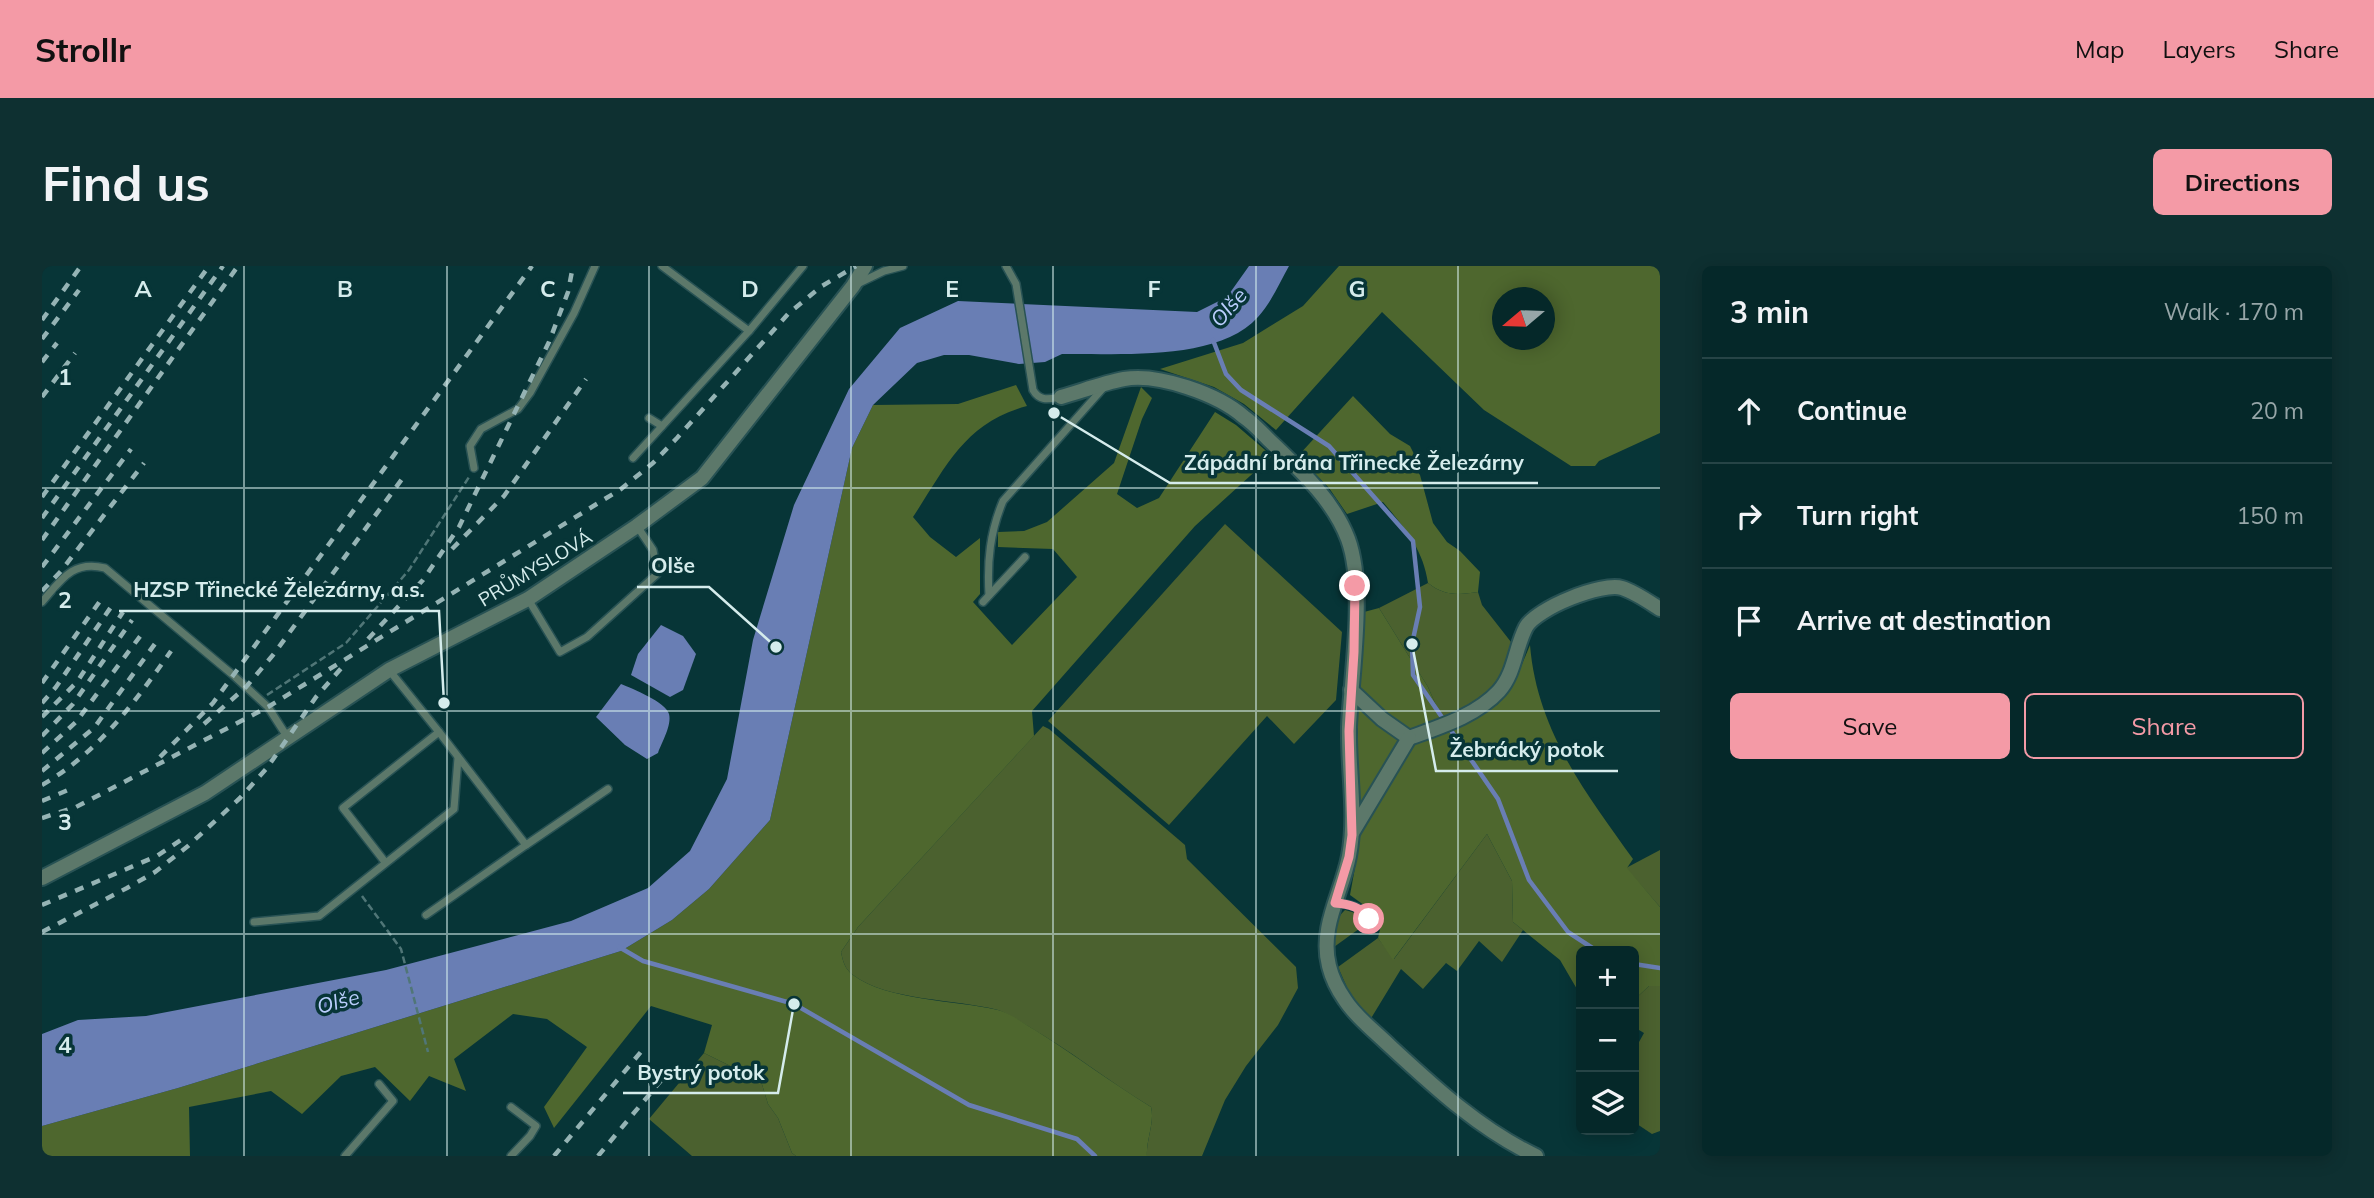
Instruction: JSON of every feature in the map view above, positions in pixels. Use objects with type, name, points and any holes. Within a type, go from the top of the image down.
[{"type":"street","name":"PRŮMYSLOVÁ","points":[[42,878],[205,793],[389,670],[528,599],[637,526],[702,478],[853,286],[865,266]]},
{"type":"street","points":[[1061,397],[1124,379],[1172,382],[1204,394],[1243,415],[1298,467],[1335,514],[1348,539],[1353,561],[1355,615],[1349,731],[1352,835],[1326,946],[1329,965],[1345,1002],[1360,1020],[1472,1117],[1507,1143],[1536,1156]]},
{"type":"street","points":[[1352,835],[1409,738],[1457,720],[1492,697],[1511,672],[1527,625],[1552,606],[1606,587],[1614,587],[1622,588],[1660,609]]},
{"type":"street","points":[[1351,690],[1382,719],[1409,738]]},
{"type":"lane","points":[[474,468],[470,446],[481,429],[518,409],[530,393],[574,313],[595,266]]},
{"type":"lane","points":[[662,266],[749,331]]},
{"type":"lane","points":[[633,458],[749,331],[803,266]]},
{"type":"lane","points":[[853,286],[884,271],[903,266]]},
{"type":"lane","points":[[1006,266],[1016,285],[1031,383],[1037,396],[1044,400],[1061,397]]},
{"type":"lane","points":[[989,595],[990,542],[1003,501],[1105,385]]},
{"type":"lane","points":[[649,418],[662,426]]},
{"type":"lane","points":[[528,599],[561,652],[587,637],[657,574],[653,551],[637,526]]},
{"type":"lane","points":[[983,602],[1024,557]]},
{"type":"lane","points":[[42,602],[65,575],[77,568],[92,565],[105,569],[268,707],[288,738]]},
{"type":"lane","points":[[389,670],[526,845]]},
{"type":"lane","points":[[385,862],[343,808],[439,732]]},
{"type":"lane","points":[[254,922],[319,916],[454,809],[458,757]]},
{"type":"lane","points":[[426,915],[608,789]]},
{"type":"lane","points":[[1335,903],[1347,904],[1365,912],[1371,930]]},
{"type":"lane","points":[[345,1156],[393,1101],[379,1084]]},
{"type":"lane","points":[[511,1107],[536,1126],[511,1156]]},
{"type":"path","points":[[260,700],[346,643],[409,570],[443,521],[474,468]]},
{"type":"path","points":[[366,901],[401,949],[428,1052]]},
{"type":"green space","points":[[1339,266],[1660,266],[1660,433],[1599,461],[1595,466],[1571,466],[1484,410],[1382,312],[1276,430],[1244,404],[1214,387],[1160,369],[1243,343],[1303,306]]},
{"type":"green space","points":[[1016,385],[1027,406],[987,423],[972,435],[947,464],[913,517],[930,537],[956,557],[980,538],[980,594],[973,602],[1012,645],[1077,577],[1053,549],[998,547],[998,532],[1024,531],[1047,522],[1114,463],[1141,387],[1152,398],[1142,419],[1117,494],[1137,508],[1159,498],[1215,412],[1236,425],[1272,456],[1195,526],[1032,711],[1034,736],[858,927],[841,952],[848,970],[867,984],[922,999],[998,1010],[1065,1049],[1151,1107],[1147,1156],[796,1156],[792,1153],[778,1118],[768,1104],[761,1081],[704,1053],[712,1025],[651,1006],[554,1128],[544,1107],[587,1047],[547,1019],[513,1014],[454,1059],[466,1091],[429,1076],[410,1101],[375,1067],[341,1076],[302,1114],[271,1091],[189,1107],[190,1156],[42,1156],[42,1126],[178,1088],[621,951],[672,920],[709,889],[770,820],[852,448],[873,405],[958,404]]},
{"type":"green space","points":[[1353,396],[1390,434],[1410,446],[1414,454],[1409,461],[1420,475],[1433,523],[1447,542],[1480,572],[1478,592],[1452,594],[1428,583],[1417,549],[1406,530],[1383,502],[1347,514],[1329,488],[1298,456]]},
{"type":"green space","points":[[1225,524],[1342,632],[1336,700],[1294,744],[1267,716],[1169,825],[1048,721]]},
{"type":"green space","points":[[1428,583],[1452,594],[1478,592],[1482,605],[1511,642],[1508,657],[1497,681],[1478,698],[1442,719],[1428,687],[1379,608]]},
{"type":"green space","points":[[1379,608],[1428,687],[1442,719],[1453,729],[1498,704],[1515,681],[1530,645],[1534,676],[1542,705],[1566,759],[1633,859],[1627,868],[1660,907],[1660,986],[1649,986],[1639,995],[1639,946],[1576,946],[1576,987],[1560,960],[1513,922],[1512,881],[1487,834],[1393,960],[1378,938],[1381,925],[1372,911],[1350,895],[1358,851],[1358,659],[1364,612]]},
{"type":"green space","points":[[1043,726],[1185,845],[1187,859],[1296,967],[1298,988],[1278,1025],[1246,1066],[1225,1100],[1202,1156],[1147,1156],[1151,1107],[1008,1015],[981,1006],[884,990],[853,975],[844,962],[841,952],[858,927]]},
{"type":"green space","points":[[1487,834],[1512,881],[1513,922],[1523,930],[1502,962],[1479,941],[1457,971],[1446,963],[1423,989],[1401,969],[1370,1020],[1352,999],[1338,967],[1378,938],[1394,959]]},
{"type":"green space","points":[[1660,850],[1660,907],[1626,868]]},
{"type":"green space","points":[[1345,910],[1359,914],[1363,926],[1334,947],[1335,927]]},
{"type":"green space","points":[[1649,986],[1660,986],[1660,1131],[1652,1134],[1639,1125],[1639,1042],[1644,1033],[1639,1030],[1639,995]]},
{"type":"green space","points":[[704,1053],[761,1081],[768,1104],[778,1118],[792,1153],[796,1156],[692,1156],[649,1119]]},
{"type":"water","points":[[1249,266],[1289,266],[1258,317],[1219,342],[1166,352],[1062,354],[1045,362],[1019,364],[969,355],[944,355],[917,363],[873,405],[852,448],[770,820],[709,889],[672,920],[621,951],[178,1088],[42,1126],[42,1034],[78,1020],[146,1016],[386,970],[571,921],[648,888],[690,851],[727,779],[753,640],[794,505],[849,389],[900,328],[958,301],[1197,312],[1227,297]]},
{"type":"water","points":[[661,625],[683,636],[696,654],[683,690],[670,697],[631,675],[638,654]]},
{"type":"water","points":[[621,684],[656,701],[667,709],[669,714],[668,728],[658,753],[647,759],[625,745],[596,717]]},
{"type":"waterway","points":[[1213,340],[1226,374],[1241,390],[1329,446],[1413,541],[1420,607],[1412,644],[1413,675],[1498,799],[1529,880],[1568,932],[1589,946]]},
{"type":"waterway","points":[[619,947],[643,961],[794,1004],[969,1105],[1077,1139],[1095,1156]]},
{"type":"waterway","points":[[1639,965],[1660,968]]},
{"type":"railway","points":[[42,320],[81,266]]},
{"type":"railway","points":[[42,497],[209,266]]},
{"type":"railway","points":[[42,518],[223,266]]},
{"type":"railway","points":[[42,540],[238,266]]},
{"type":"railway","points":[[160,757],[213,703],[532,266]]},
{"type":"railway","points":[[368,639],[423,580],[459,527],[549,342],[568,292],[573,266]]},
{"type":"railway","points":[[42,818],[76,807],[268,707],[621,489],[653,463],[677,438],[789,313],[822,286],[856,266]]},
{"type":"railway","points":[[42,339],[79,290]]},
{"type":"railway","points":[[42,362],[57,343]]},
{"type":"railway","points":[[42,397],[75,353]]},
{"type":"railway","points":[[452,549],[504,496],[586,379]]},
{"type":"railway","points":[[42,567],[131,449]]},
{"type":"railway","points":[[42,591],[61,571],[144,463]]},
{"type":"railway","points":[[204,724],[246,687],[273,655],[402,479]]},
{"type":"railway","points":[[42,683],[100,601]]},
{"type":"railway","points":[[42,703],[111,607]]},
{"type":"railway","points":[[42,717],[77,682],[123,612]]},
{"type":"railway","points":[[42,736],[73,704],[132,620]]},
{"type":"railway","points":[[42,753],[76,722],[144,631]]},
{"type":"railway","points":[[42,771],[94,728],[157,641]]},
{"type":"railway","points":[[42,785],[81,758],[98,742],[144,689],[171,651]]},
{"type":"railway","points":[[42,932],[155,872],[188,846],[240,798],[267,768],[316,697],[344,665]]},
{"type":"railway","points":[[42,801],[68,790]]},
{"type":"railway","points":[[42,905],[157,856],[181,840]]},
{"type":"railway","points":[[554,1156],[645,1047]]},
{"type":"railway","points":[[598,1156],[669,1071]]},
{"type":"place","name":"Zápádní brána Třinecké Železárny","points":[[1054,413]]},
{"type":"place","name":"Žebrácký potok","points":[[1412,644]]},
{"type":"place","name":"Olše","points":[[776,647]]},
{"type":"place","name":"HZSP Třinecké Železárny, a.s.","points":[[444,703]]},
{"type":"place","name":"Bystrý potok","points":[[794,1004]]},
{"type":"route","points":[[1355,586],[1349,731],[1352,835],[1349,857],[1335,903],[1355,907],[1365,912],[1369,919]]}]
